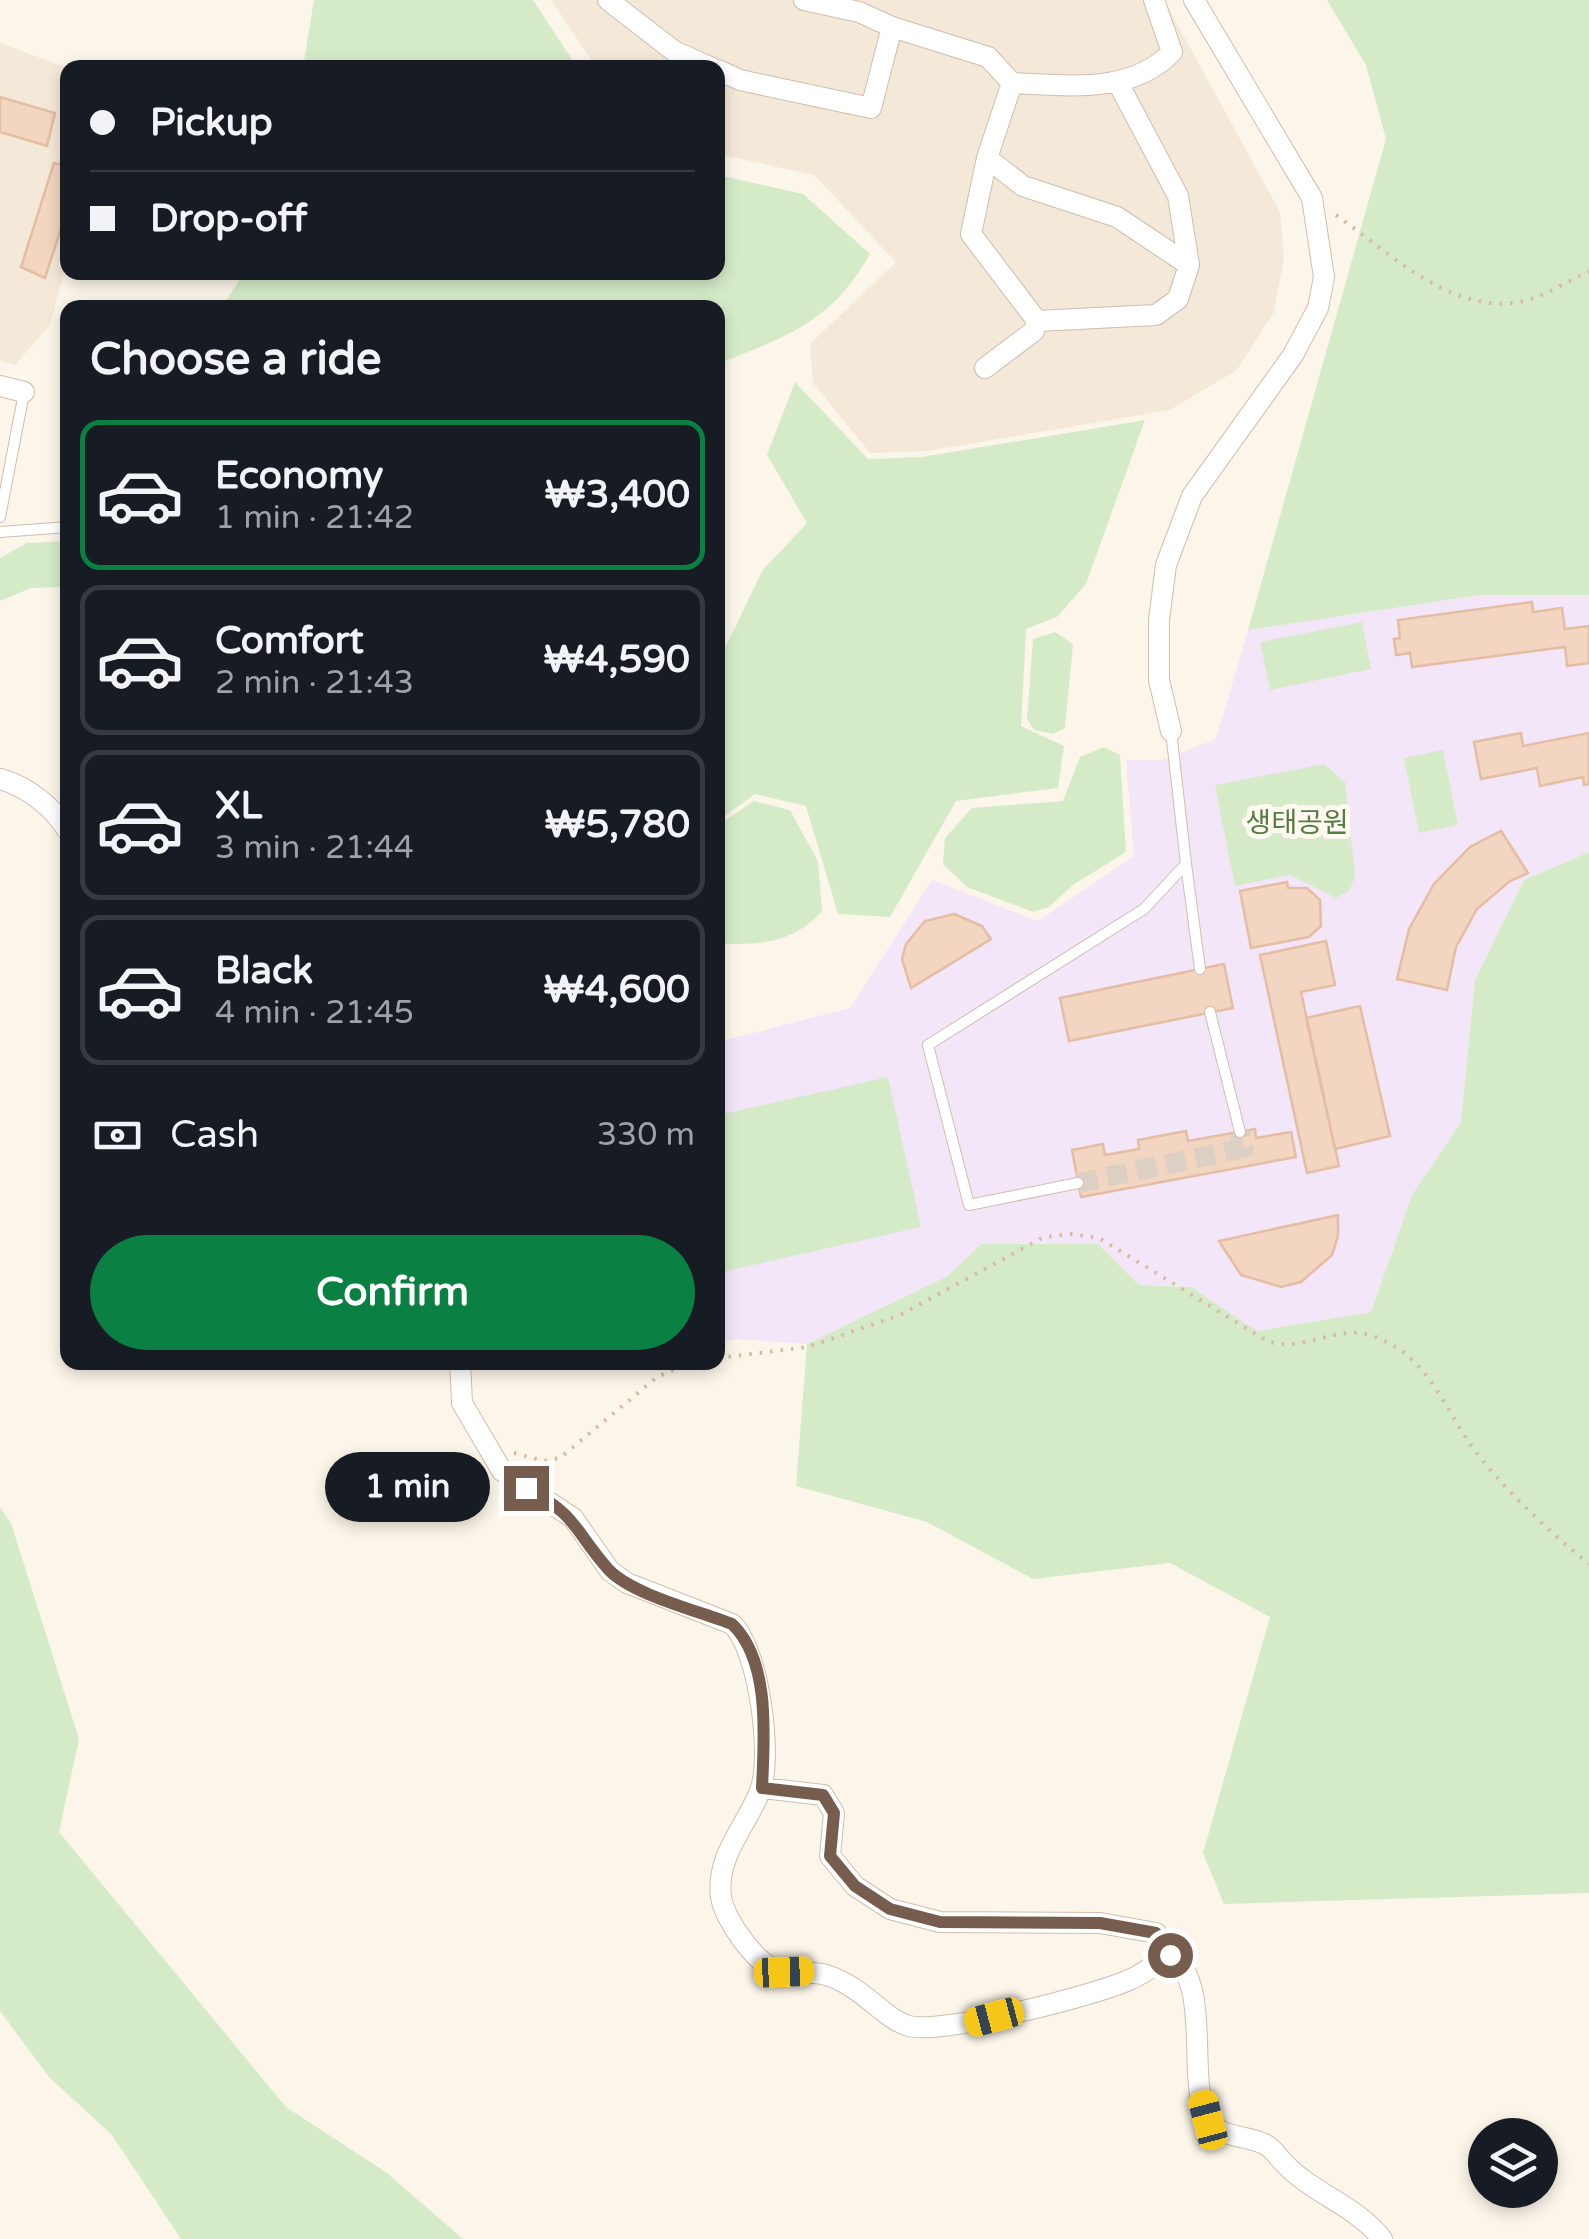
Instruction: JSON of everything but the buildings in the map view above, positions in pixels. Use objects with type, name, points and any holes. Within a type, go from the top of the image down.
[{"type":"street","points":[[608,0],[674,51],[694,60]]},
{"type":"street","points":[[804,0],[858,12],[892,28],[988,57],[1012,83],[1118,82],[1162,62],[1172,52],[1154,0]]},
{"type":"street","points":[[1171,731],[1159,680],[1159,620],[1166,566],[1192,496],[1293,355],[1318,308],[1324,277],[1312,198],[1194,0]]},
{"type":"street","points":[[725,73],[871,108],[892,28]]},
{"type":"street","points":[[1037,321],[1156,315],[1178,299],[1189,264],[1178,196],[1118,82]]},
{"type":"street","points":[[1012,83],[986,158],[971,234],[1037,321]]},
{"type":"street","points":[[986,158],[1023,186],[1117,217],[1189,264]]},
{"type":"street","points":[[984,368],[1034,331],[1037,321]]},
{"type":"street","points":[[0,386],[24,392]]},
{"type":"street","points":[[0,779],[14,783],[60,817]]},
{"type":"street","points":[[460,1370],[462,1403],[492,1448],[502,1472],[573,1518],[610,1571],[627,1583],[732,1624],[742,1634],[760,1685],[762,1788],[724,1864],[721,1897],[728,1916],[768,1966],[784,1972],[817,1972],[851,1985],[899,2023],[924,2029],[964,2025],[1116,1985],[1170,1955]]},
{"type":"street","points":[[762,1788],[823,1795],[834,1813],[830,1856],[855,1886],[890,1909],[940,1922],[1100,1923],[1156,1933],[1186,1980],[1194,2005],[1201,2094],[1208,2120],[1222,2132],[1272,2147],[1285,2164],[1370,2223],[1382,2239]]},
{"type":"lane","points":[[0,517],[24,392]]},
{"type":"lane","points":[[0,532],[60,528]]},
{"type":"lane","points":[[1171,731],[1200,969]]},
{"type":"lane","points":[[1078,1182],[969,1205],[928,1044],[1144,909],[1186,864]]},
{"type":"lane","points":[[1210,1012],[1240,1132]]},
{"type":"path","points":[[1312,198],[1448,293],[1510,304],[1546,294],[1589,272]]},
{"type":"path","points":[[725,1357],[808,1347],[900,1314],[1044,1237],[1071,1234],[1099,1238],[1267,1341],[1294,1345],[1361,1332],[1405,1353],[1427,1372],[1482,1460],[1589,1564]]},
{"type":"path","points":[[492,1448],[544,1461],[560,1458],[646,1384],[674,1370]]},
{"type":"shaded area","points":[[551,0],[1164,0],[1280,212],[1284,258],[1274,312],[1237,370],[1170,410],[927,451],[870,453],[813,383],[810,344],[896,262],[814,175],[725,156],[725,60],[591,60]]},
{"type":"shaded area","points":[[0,43],[60,65],[62,280],[50,325],[15,365],[0,361]]},
{"type":"shaded area","points":[[1589,593],[1589,852],[1524,880],[1475,980],[1461,1122],[1412,1195],[1371,1312],[1257,1331],[1191,1287],[1139,1285],[1098,1244],[982,1244],[949,1276],[807,1344],[725,1341],[725,1040],[850,1008],[932,880],[1038,921],[1134,856],[1126,760],[1162,760],[1216,739],[1248,630],[1480,595]]},
{"type":"green space","points":[[314,0],[533,0],[572,60],[304,60]]},
{"type":"green space","points":[[1327,0],[1589,0],[1589,595],[1480,595],[1248,630],[1386,139],[1366,65]]},
{"type":"green space","points":[[725,177],[803,194],[870,254],[855,278],[823,312],[786,335],[725,361],[725,300],[227,300],[239,280],[725,280]]},
{"type":"green space","points":[[795,382],[868,459],[922,457],[1145,420],[1086,584],[1057,617],[1026,629],[1021,726],[1064,746],[1058,788],[956,801],[890,917],[838,914],[806,806],[755,794],[725,816],[725,648],[762,571],[807,523],[767,455]]},
{"type":"green space","points":[[60,541],[60,587],[31,588],[0,601],[0,558],[27,543]]},
{"type":"green space","points":[[1362,622],[1371,669],[1270,690],[1260,642]]},
{"type":"green space","points":[[1055,632],[1073,644],[1065,728],[1053,734],[1034,730],[1027,719],[1033,639]]},
{"type":"green space","points":[[1104,747],[1120,755],[1126,852],[1073,885],[1049,907],[1033,912],[967,887],[943,864],[945,838],[972,808],[1063,801],[1080,757]]},
{"type":"green space","points":[[1443,750],[1458,825],[1419,833],[1404,758]]},
{"type":"green space","name":"생태공원","points":[[1324,764],[1345,782],[1355,875],[1350,890],[1336,898],[1290,875],[1235,886],[1215,785]]},
{"type":"green space","points":[[754,801],[790,810],[818,861],[822,911],[811,922],[774,940],[725,943],[725,820]]},
{"type":"green space","points":[[1589,852],[1589,1893],[1224,1904],[1203,1853],[1270,1617],[1170,1563],[1033,1579],[927,1522],[796,1486],[807,1344],[948,1276],[981,1244],[1098,1244],[1139,1285],[1191,1287],[1257,1331],[1371,1312],[1412,1195],[1461,1122],[1475,980],[1524,880]]},
{"type":"green space","points":[[888,1077],[921,1227],[725,1271],[725,1113]]},
{"type":"green space","points":[[0,1507],[11,1523],[79,1739],[59,1832],[286,2107],[387,2173],[463,2239],[181,2239],[112,2135],[49,2077],[0,2011]]},
{"type":"tunnel","points":[[1078,1183],[1244,1148],[1240,1132]]},
{"type":"route","points":[[526,1488],[573,1518],[610,1571],[627,1583],[732,1624],[742,1634],[760,1685],[762,1788],[823,1795],[834,1813],[830,1856],[855,1886],[890,1909],[940,1922],[1100,1923],[1156,1933],[1170,1955]]}]
